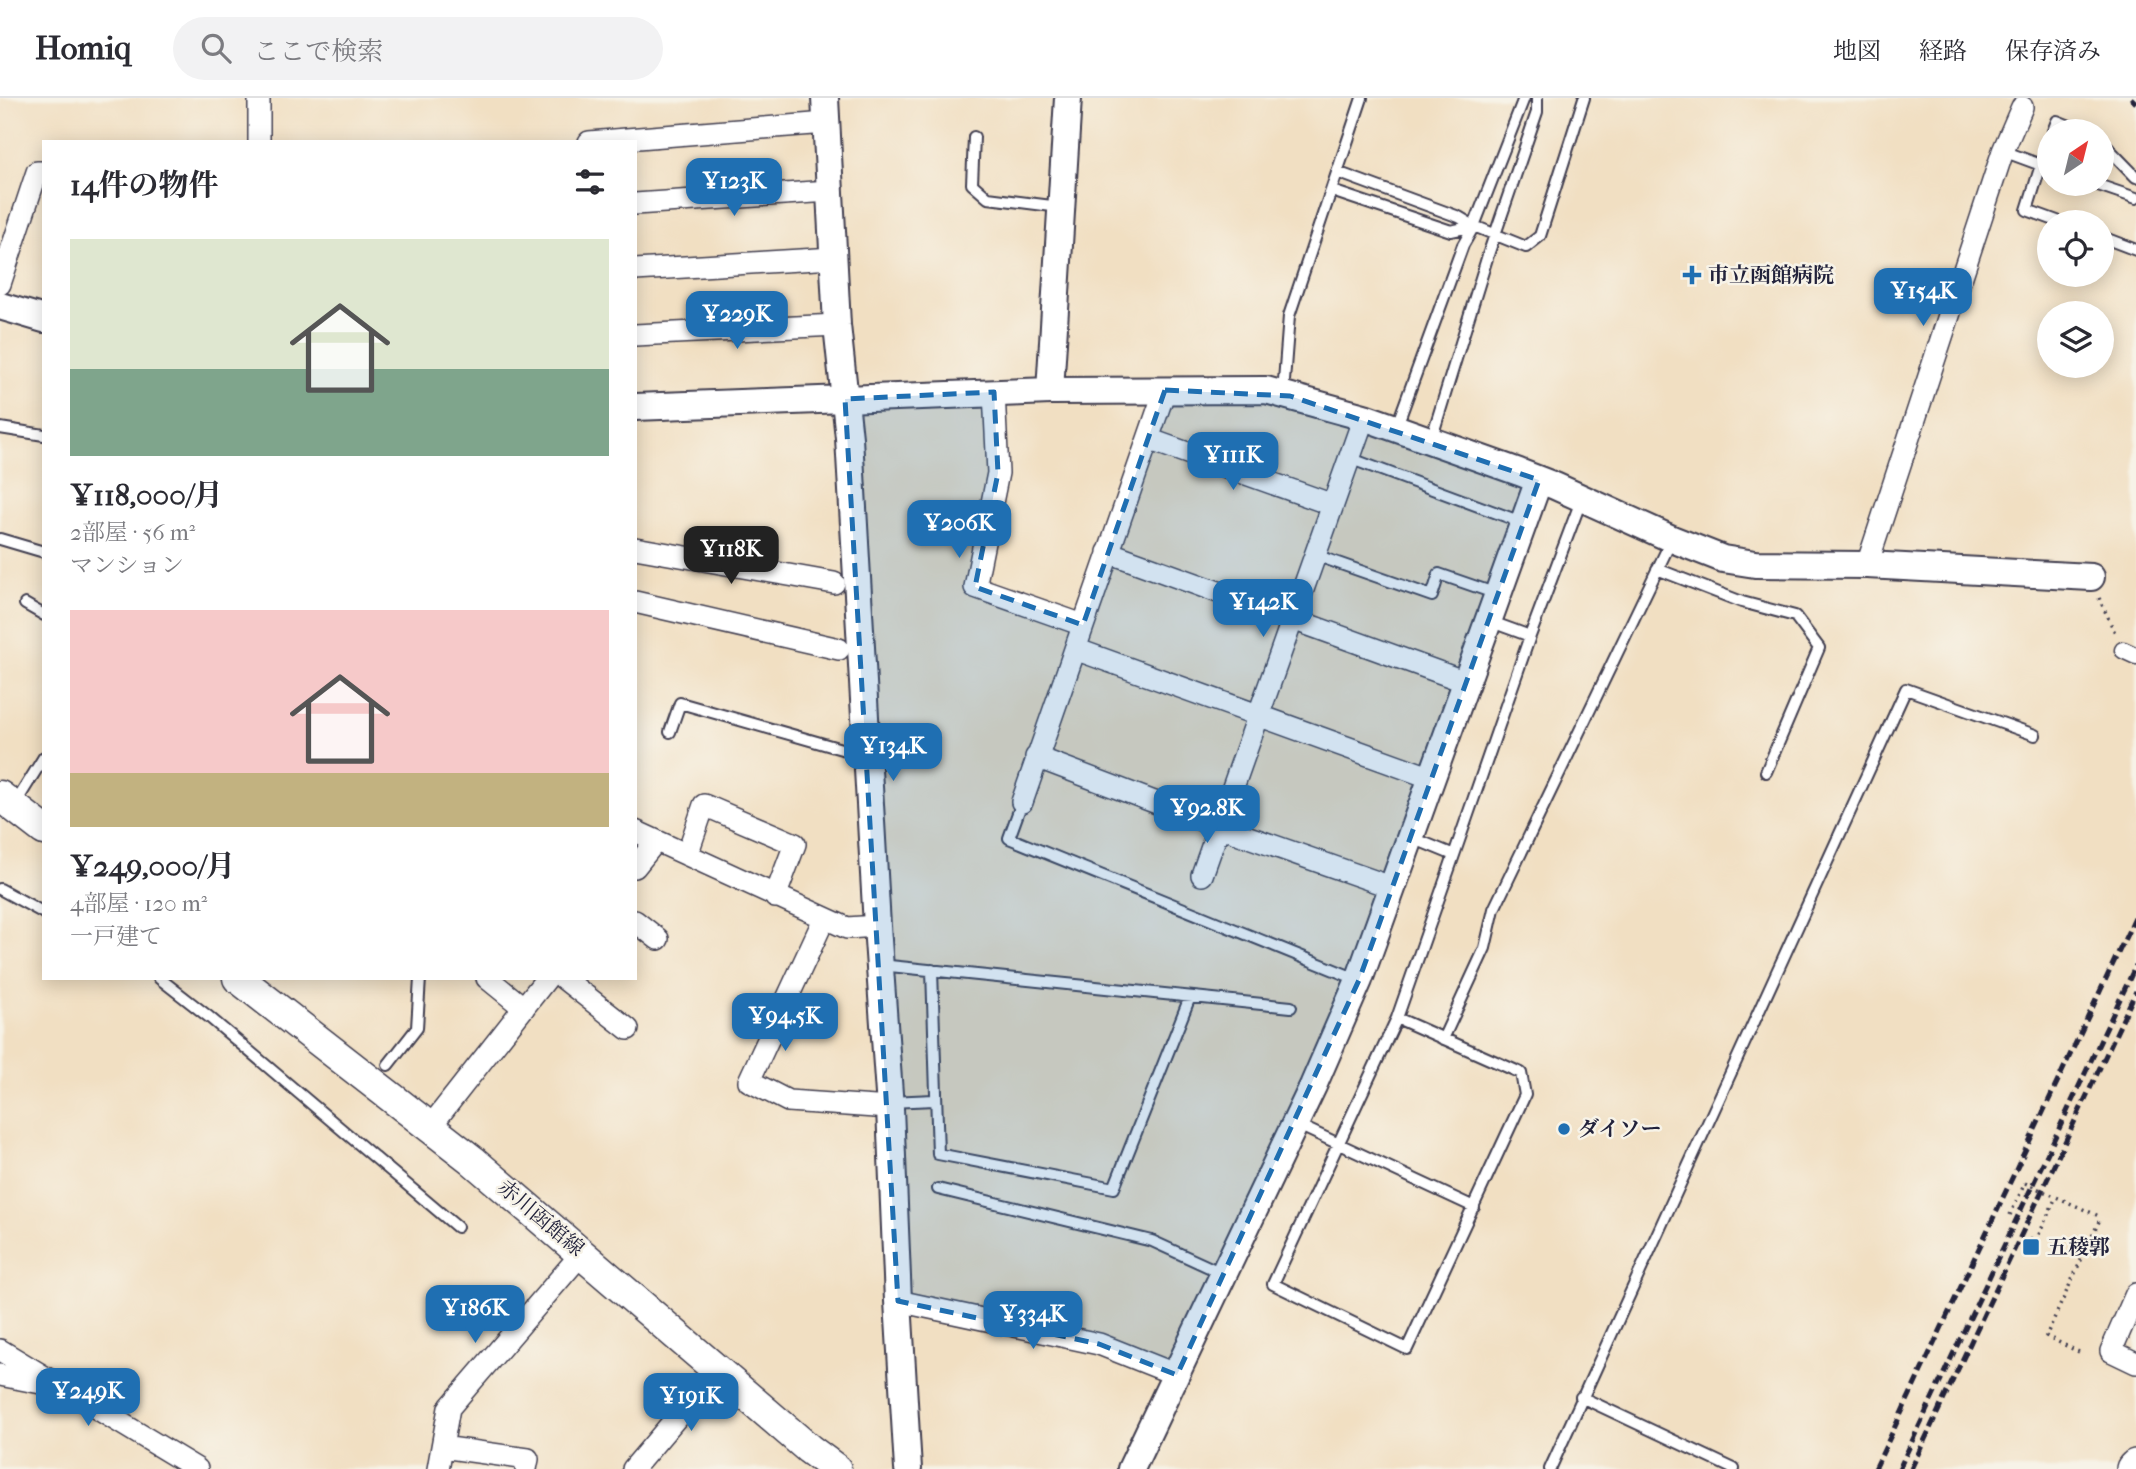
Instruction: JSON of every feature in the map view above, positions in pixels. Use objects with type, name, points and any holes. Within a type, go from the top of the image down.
[{"type":"main road","points":[[7,801],[42,828]]},
{"type":"main road","name":"赤川函館線","points":[[241,980],[472,1160],[809,1449],[836,1469]]},
{"type":"street","points":[[259,98],[259,140]]},
{"type":"street","points":[[1050,391],[1068,98]]},
{"type":"street","points":[[1867,565],[2003,151],[2022,107]]},
{"type":"street","points":[[604,140],[825,111],[837,325],[849,438],[890,1105],[908,1469]]},
{"type":"street","points":[[0,284],[37,172],[42,172]]},
{"type":"street","points":[[637,204],[830,191]]},
{"type":"street","points":[[637,270],[834,258]]},
{"type":"street","points":[[0,306],[42,318]]},
{"type":"street","points":[[637,335],[837,325]]},
{"type":"street","points":[[1021,802],[1165,390]]},
{"type":"street","points":[[637,407],[1050,391],[1266,390],[1364,416],[1539,480],[1723,559],[1755,564],[1867,565],[2091,577]]},
{"type":"street","points":[[994,393],[998,472],[975,587],[1083,625]]},
{"type":"street","points":[[1202,875],[1364,416]]},
{"type":"street","points":[[1148,439],[1333,506]]},
{"type":"street","points":[[1130,1469],[1296,1124],[1359,980],[1539,480]]},
{"type":"street","points":[[637,548],[834,583]]},
{"type":"street","points":[[1108,552],[1466,681]]},
{"type":"street","points":[[637,602],[839,649]]},
{"type":"street","points":[[1074,649],[1432,778]]},
{"type":"street","points":[[1036,757],[1220,827],[1394,888]]},
{"type":"street","points":[[687,855],[704,805],[795,844],[775,897]]},
{"type":"street","points":[[637,832],[824,919],[847,928],[877,926]]},
{"type":"street","points":[[637,865],[656,841]]},
{"type":"street","points":[[824,919],[749,1081],[788,1101],[890,1105]]},
{"type":"street","points":[[637,923],[658,939]]},
{"type":"street","points":[[489,980],[524,1008]]},
{"type":"street","points":[[430,1127],[545,980]]},
{"type":"street","points":[[566,980],[628,1029]]},
{"type":"street","points":[[438,1469],[449,1408],[582,1253]]},
{"type":"street","points":[[2136,1294],[2111,1351],[2136,1363]]},
{"type":"street","points":[[898,1301],[1098,1344],[1177,1375]]},
{"type":"street","points":[[0,1350],[197,1469]]},
{"type":"street","points":[[633,1469],[717,1370]]},
{"type":"street","points":[[0,1375],[59,1386]]},
{"type":"street","points":[[442,1447],[528,1459],[526,1469]]},
{"type":"lane","points":[[1283,394],[1289,316],[1362,98]]},
{"type":"lane","points":[[1396,428],[1463,244],[1474,226],[1524,98]]},
{"type":"lane","points":[[1430,440],[1537,112],[1537,98]]},
{"type":"lane","points":[[1337,172],[1460,217],[1474,226],[1526,247],[1540,236],[1584,98]]},
{"type":"lane","points":[[974,137],[972,184],[988,198],[1062,207]]},
{"type":"lane","points":[[2003,151],[2037,164]]},
{"type":"lane","points":[[2114,154],[2136,177]]},
{"type":"lane","points":[[2037,185],[2026,210],[2037,214]]},
{"type":"lane","points":[[2114,190],[2136,198]]},
{"type":"lane","points":[[1332,191],[1451,231],[1474,226]]},
{"type":"lane","points":[[2114,242],[2136,250]]},
{"type":"lane","points":[[0,428],[42,435]]},
{"type":"lane","points":[[1349,458],[1524,523]]},
{"type":"lane","points":[[1397,1018],[1521,1073],[1525,1095],[1407,1349],[1273,1284],[1397,1018],[1530,636],[1582,498]]},
{"type":"lane","points":[[0,538],[42,551]]},
{"type":"lane","points":[[1443,1039],[1485,948],[1494,909],[1672,539]]},
{"type":"lane","points":[[1315,555],[1432,596],[1439,574],[1498,595]]},
{"type":"lane","points":[[1657,569],[1742,601],[1795,616],[1819,648],[1766,772]]},
{"type":"lane","points":[[25,604],[42,614]]},
{"type":"lane","points":[[1489,621],[1530,636]]},
{"type":"lane","points":[[1550,1469],[1906,689],[2035,736]]},
{"type":"lane","points":[[670,732],[680,703],[845,750]]},
{"type":"lane","points":[[7,801],[42,759]]},
{"type":"lane","points":[[1021,802],[1009,838],[1359,980]]},
{"type":"lane","points":[[1410,837],[1454,855]]},
{"type":"lane","points":[[0,889],[42,912]]},
{"type":"lane","points":[[880,965],[1291,1007]]},
{"type":"lane","points":[[932,970],[934,1100],[938,1154],[1114,1188],[1190,997]]},
{"type":"lane","points":[[162,980],[457,1227]]},
{"type":"lane","points":[[388,1065],[417,1028],[420,980]]},
{"type":"lane","points":[[890,1105],[934,1100]]},
{"type":"lane","points":[[1296,1124],[1474,1207]]},
{"type":"lane","points":[[938,1189],[1152,1241],[1224,1275]]},
{"type":"lane","points":[[1581,1397],[1734,1469]]},
{"type":"path","points":[[2106,613],[2129,653]]},
{"type":"path","points":[[2011,1213],[2025,1183],[2101,1217],[2046,1336],[2079,1352]]},
{"type":"path","points":[[2036,1241],[2056,1197]]},
{"type":"path","points":[[2030,1239],[2041,1244]]},
{"type":"highlighted area","points":[[1165,390],[1290,396],[1539,480],[1359,980],[1177,1375],[1099,1344],[898,1301],[845,399],[994,392],[998,473],[975,587],[1083,625]]},
{"type":"railway","points":[[2131,98],[2136,103]]},
{"type":"railway","points":[[1875,1469],[2136,915]]},
{"type":"railway","points":[[1899,1469],[2136,965]]},
{"type":"railway","points":[[1911,1469],[2136,991]]},
{"type":"place","name":"市立函館病院","points":[[1692,275]]},
{"type":"place","name":"ダイソー","points":[[1564,1129]]},
{"type":"place","name":"五稜郭","points":[[2031,1247]]}]
